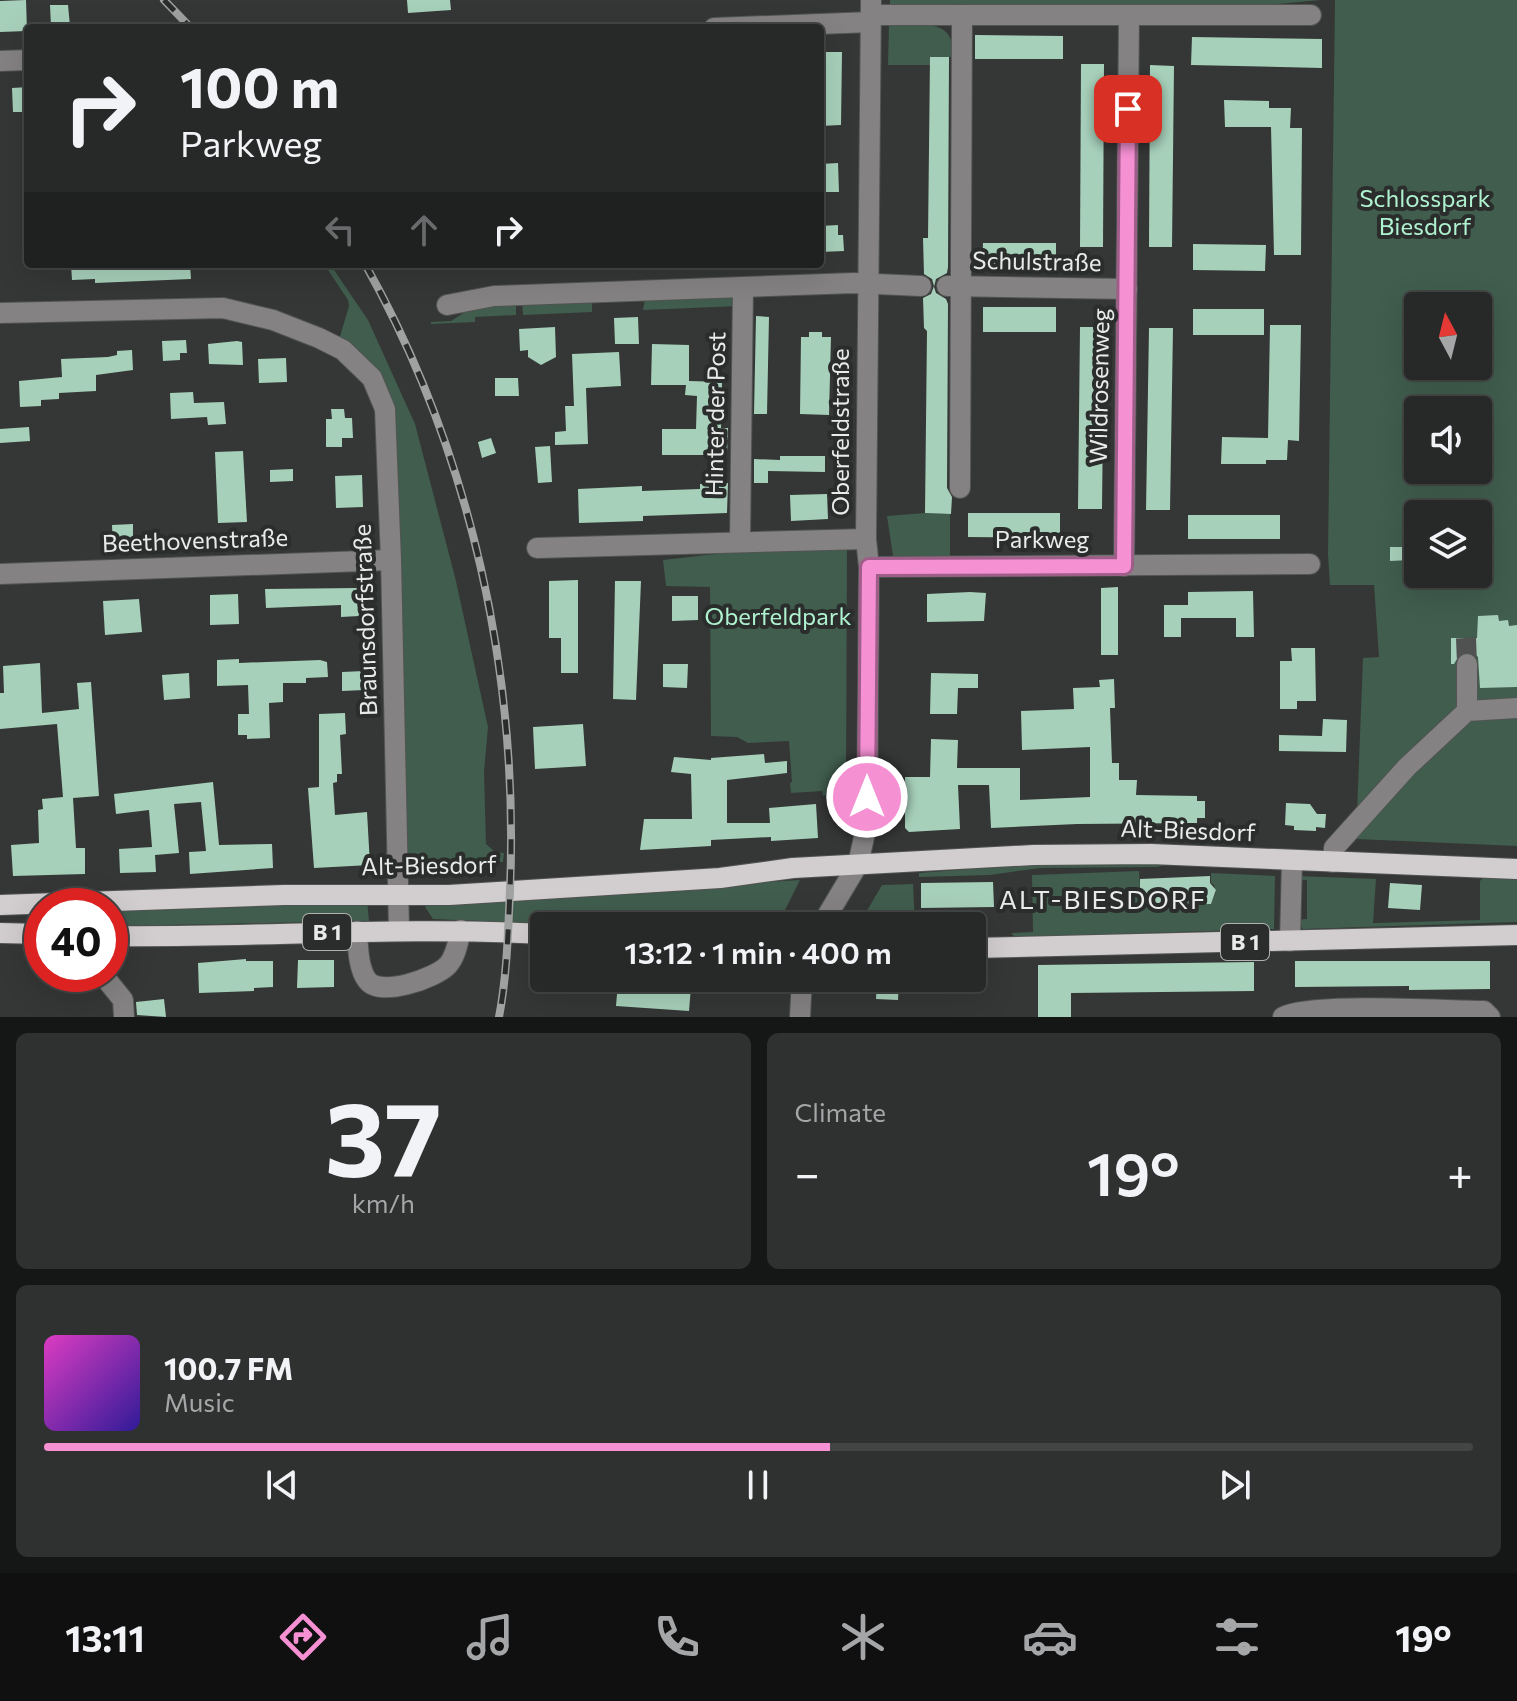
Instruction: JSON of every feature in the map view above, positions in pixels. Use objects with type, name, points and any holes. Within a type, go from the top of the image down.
[{"type":"main road","name":"Alt-Biesdorf","points":[[0,905],[284,895],[449,895],[706,879],[793,868],[995,856],[1151,854],[1517,869]]},
{"type":"main road","name":"B 1","points":[[128,936],[399,930],[530,933]]},
{"type":"main road","points":[[0,933],[24,934]]},
{"type":"main road","name":"B 1","points":[[986,948],[1517,935]]},
{"type":"street","points":[[753,24],[871,12],[1311,15]]},
{"type":"street","name":"Oberfeldstraße","points":[[858,864],[867,824],[869,567],[866,539],[871,12]]},
{"type":"street","points":[[960,488],[954,287],[962,15]]},
{"type":"street","name":"Wildrosenweg","points":[[1124,566],[1129,16]]},
{"type":"street","points":[[0,61],[24,60]]},
{"type":"street","points":[[447,305],[494,296],[868,284],[921,286]]},
{"type":"street","name":"Hinter der Post","points":[[740,541],[743,287]]},
{"type":"street","name":"Schulstraße","points":[[954,287],[1127,289]]},
{"type":"street","name":"Braunsdorfstraße","points":[[0,313],[223,308],[273,320],[319,338],[343,350],[372,378],[385,409],[399,930]]},
{"type":"street","points":[[537,548],[866,539]]},
{"type":"street","name":"Beethovenstraße","points":[[0,574],[391,560]]},
{"type":"street","name":"Parkweg","points":[[869,567],[1310,564]]},
{"type":"street","points":[[1467,664],[1467,711]]},
{"type":"street","points":[[1333,862],[1334,848],[1407,767],[1467,711],[1517,708]]},
{"type":"street","points":[[1290,941],[1292,860]]},
{"type":"street","points":[[829,912],[858,864]]},
{"type":"street","points":[[357,931],[365,979],[372,985],[394,987],[408,985],[442,971],[453,960],[461,930]]},
{"type":"street","points":[[117,992],[123,1000],[124,1017]]},
{"type":"street","points":[[800,1017],[801,992]]},
{"type":"street","points":[[1283,1017],[1291,1012],[1340,1009],[1484,1011],[1490,1017]]},
{"type":"green space","points":[[890,0],[1321,0],[1223,9],[890,5]]},
{"type":"green space","name":"Schlosspark Biesdorf","points":[[1335,0],[1517,0],[1517,846],[1356,839],[1363,658],[1379,657],[1374,585],[1330,585]]},
{"type":"green space","points":[[919,23],[941,28],[949,35],[953,57],[930,57],[930,65],[888,65],[889,24]]},
{"type":"green space","points":[[327,268],[333,268],[368,320],[415,424],[455,577],[488,727],[484,772],[486,844],[495,852],[504,853],[503,862],[417,866],[415,862],[406,862],[395,421],[339,340],[348,300]]},
{"type":"green space","points":[[734,294],[738,306],[643,310],[645,299]]},
{"type":"green space","points":[[592,299],[592,312],[523,315],[522,301]]},
{"type":"green space","points":[[516,302],[516,315],[475,317],[475,322],[431,324],[451,321],[476,305]]},
{"type":"green space","points":[[950,514],[950,556],[893,556],[887,516]]},
{"type":"green space","name":"Oberfeldpark","points":[[847,547],[846,787],[823,796],[822,791],[791,793],[789,741],[748,743],[737,737],[711,736],[710,587],[666,586],[663,560],[759,549]]},
{"type":"green space","points":[[1033,864],[1165,865],[1040,868],[990,875],[919,877],[919,873]]},
{"type":"green space","points":[[1139,871],[1141,906],[1211,904],[1216,892],[1211,883],[1211,873],[1275,876],[1274,929],[1015,937],[1011,933],[1033,932],[1032,875]]},
{"type":"green space","points":[[1486,875],[1517,877],[1517,922],[1303,929],[1296,920],[1307,919],[1307,880],[1296,880],[1297,876],[1376,879],[1373,923],[1480,920],[1480,881]]},
{"type":"green space","points":[[800,880],[784,912],[530,912],[530,923],[433,919],[425,907],[430,903]]},
{"type":"green space","points":[[913,884],[914,912],[866,912],[882,885]]},
{"type":"green space","points":[[367,900],[369,921],[128,926],[128,909]]},
{"type":"building","points":[[26,0],[24,31],[0,32],[0,1]]},
{"type":"building","points":[[407,0],[450,0],[451,10],[408,13]]},
{"type":"building","points":[[50,5],[68,5],[70,24],[51,24]]},
{"type":"building","points":[[975,35],[1063,36],[1063,59],[975,59]]},
{"type":"building","points":[[1192,37],[1322,39],[1322,68],[1191,65]]},
{"type":"building","points":[[824,52],[842,52],[841,125],[824,126]]},
{"type":"building","points":[[930,57],[949,57],[948,267],[947,273],[936,279],[934,287],[948,304],[947,488],[952,497],[951,514],[925,513],[927,331],[924,328],[923,298],[931,294],[934,286],[932,279],[924,274],[923,238],[928,238]]},
{"type":"building","points":[[1081,64],[1104,64],[1103,247],[1080,247]]},
{"type":"building","points":[[1150,65],[1174,66],[1172,247],[1149,247]]},
{"type":"building","points":[[24,87],[24,112],[13,112],[12,88]]},
{"type":"building","points":[[1224,100],[1269,101],[1269,108],[1291,108],[1290,128],[1302,128],[1301,255],[1274,255],[1271,127],[1225,127]]},
{"type":"building","points":[[838,163],[839,192],[824,192],[824,164]]},
{"type":"building","points":[[838,225],[838,235],[843,235],[844,251],[824,252],[824,226]]},
{"type":"building","points":[[983,243],[1056,243],[1056,269],[982,268]]},
{"type":"building","points":[[1193,244],[1266,245],[1265,271],[1193,270]]},
{"type":"building","points":[[71,268],[190,268],[191,279],[95,283],[95,279],[72,280]]},
{"type":"building","points":[[983,307],[1056,307],[1056,332],[983,332]]},
{"type":"building","points":[[1193,309],[1264,309],[1264,335],[1193,335]]},
{"type":"building","points":[[756,316],[769,317],[767,414],[754,414]]},
{"type":"building","points":[[638,317],[639,344],[615,344],[614,318]]},
{"type":"building","points":[[1270,325],[1301,325],[1299,441],[1288,440],[1287,460],[1266,460],[1266,464],[1221,464],[1222,437],[1268,438]]},
{"type":"building","points":[[555,327],[556,357],[541,365],[528,357],[528,350],[520,351],[519,329]]},
{"type":"building","points":[[1080,327],[1104,327],[1102,509],[1078,509]]},
{"type":"building","points":[[1149,328],[1173,328],[1170,510],[1146,510]]},
{"type":"building","points":[[809,332],[822,332],[822,337],[831,337],[829,415],[800,414],[801,337],[809,337]]},
{"type":"building","points":[[186,340],[187,353],[180,353],[180,360],[163,361],[162,341]]},
{"type":"building","points":[[242,342],[243,365],[209,364],[208,344]]},
{"type":"building","points":[[652,344],[689,345],[689,381],[722,382],[721,428],[728,428],[727,455],[662,455],[662,429],[696,429],[697,396],[685,395],[686,385],[651,385]]},
{"type":"building","points":[[132,350],[133,370],[96,375],[96,391],[59,393],[59,399],[41,400],[41,406],[20,407],[19,381],[62,377],[61,359],[108,357],[117,355],[117,351]]},
{"type":"building","points":[[619,352],[621,386],[586,388],[588,444],[555,445],[555,432],[566,431],[565,406],[574,406],[572,354]]},
{"type":"building","points":[[286,358],[287,382],[259,383],[258,359]]},
{"type":"building","points":[[495,378],[518,378],[519,396],[495,396]]},
{"type":"building","points":[[193,392],[194,403],[224,402],[226,424],[208,425],[207,417],[171,419],[170,393]]},
{"type":"building","points":[[331,409],[344,409],[345,418],[352,418],[353,438],[342,438],[342,447],[326,447],[326,419],[332,419]]},
{"type":"building","points":[[29,427],[30,441],[0,443],[0,429]]},
{"type":"building","points":[[491,438],[496,453],[482,458],[478,442]]},
{"type":"building","points":[[550,446],[552,482],[538,483],[535,447]]},
{"type":"building","points":[[243,451],[247,522],[218,523],[215,452]]},
{"type":"building","points":[[780,456],[825,456],[825,472],[768,471],[768,483],[754,483],[754,459],[780,460]]},
{"type":"building","points":[[293,469],[293,481],[270,482],[270,470]]},
{"type":"building","points":[[362,475],[363,507],[336,508],[335,476]]},
{"type":"building","points":[[728,483],[727,513],[643,516],[643,521],[579,523],[578,489],[642,486],[642,491],[700,489],[700,484]]},
{"type":"building","points":[[827,494],[828,519],[791,521],[790,495]]},
{"type":"building","points":[[968,513],[1060,513],[1060,538],[968,537]]},
{"type":"building","points":[[1188,515],[1280,515],[1280,539],[1188,539]]},
{"type":"building","points":[[133,524],[133,548],[113,549],[112,525]]},
{"type":"building","points":[[1390,547],[1404,547],[1404,560],[1390,561]]},
{"type":"building","points":[[578,580],[578,673],[561,673],[561,638],[549,638],[549,581]]},
{"type":"building","points":[[615,581],[641,581],[636,700],[613,699]]},
{"type":"building","points":[[1118,587],[1118,655],[1101,655],[1101,588]]},
{"type":"building","points":[[358,588],[359,616],[341,617],[341,605],[266,608],[265,589]]},
{"type":"building","points":[[1253,591],[1254,637],[1236,637],[1236,618],[1181,618],[1181,637],[1164,637],[1164,605],[1188,605],[1188,592]]},
{"type":"building","points":[[986,593],[984,621],[927,622],[927,594]]},
{"type":"building","points":[[238,594],[239,624],[210,625],[210,595]]},
{"type":"building","points":[[672,596],[698,596],[698,620],[672,621]]},
{"type":"building","points":[[139,599],[142,632],[105,635],[103,601]]},
{"type":"building","points":[[1498,615],[1499,621],[1508,620],[1509,626],[1517,625],[1517,687],[1480,688],[1478,657],[1473,652],[1461,652],[1451,664],[1451,638],[1477,638],[1478,616]]},
{"type":"building","points":[[1291,648],[1315,648],[1316,701],[1297,701],[1297,709],[1280,709],[1280,661],[1292,661]]},
{"type":"building","points":[[239,659],[239,663],[320,660],[327,662],[328,677],[306,678],[306,683],[283,683],[283,702],[269,703],[270,738],[247,739],[247,735],[238,735],[238,714],[249,714],[248,685],[217,686],[217,660]]},
{"type":"building","points":[[40,663],[42,713],[79,709],[77,683],[91,682],[99,796],[73,798],[76,848],[85,848],[85,874],[13,876],[11,845],[39,843],[38,810],[43,809],[42,799],[63,797],[57,724],[0,729],[3,666]]},
{"type":"building","points":[[663,664],[688,664],[687,688],[663,687]]},
{"type":"building","points":[[364,671],[364,690],[342,691],[342,672]]},
{"type":"building","points":[[189,673],[190,698],[164,700],[162,675]]},
{"type":"building","points":[[931,673],[978,674],[978,688],[958,688],[957,714],[930,714]]},
{"type":"building","points":[[1114,679],[1115,708],[1110,708],[1112,763],[1119,763],[1119,780],[1137,780],[1136,795],[1197,796],[1197,801],[1205,801],[1205,818],[1197,818],[1197,823],[991,828],[989,785],[958,785],[960,829],[909,832],[905,828],[905,777],[930,777],[931,739],[958,740],[957,768],[1020,768],[1020,800],[1090,797],[1090,747],[1022,750],[1021,711],[1074,709],[1073,688],[1100,687],[1099,680]]},
{"type":"building","points":[[345,713],[346,734],[340,735],[342,774],[337,774],[337,782],[333,783],[335,815],[367,812],[370,865],[314,868],[308,788],[319,787],[319,714]]},
{"type":"building","points":[[1323,719],[1347,720],[1346,752],[1279,751],[1279,735],[1322,736]]},
{"type":"building","points":[[583,724],[586,766],[535,769],[533,727]]},
{"type":"building","points":[[764,754],[765,763],[787,761],[787,773],[727,780],[727,823],[770,823],[769,808],[816,804],[818,838],[711,840],[711,846],[640,850],[644,819],[692,819],[691,774],[671,772],[674,757],[711,760]]},
{"type":"building","points":[[213,782],[219,845],[272,844],[273,868],[190,874],[189,852],[206,851],[201,802],[174,804],[179,853],[155,855],[156,872],[120,873],[119,849],[152,847],[149,810],[116,814],[114,794]]},
{"type":"building","points":[[1286,803],[1310,804],[1317,814],[1326,814],[1325,828],[1316,827],[1316,831],[1294,830],[1294,826],[1285,825]]},
{"type":"building","points":[[1210,876],[1210,883],[1216,890],[1211,904],[1140,906],[1140,879]]},
{"type":"building","points":[[993,882],[994,907],[921,908],[921,883]]},
{"type":"building","points":[[1390,883],[1422,885],[1420,910],[1388,908]]},
{"type":"building","points":[[246,959],[273,961],[273,987],[254,988],[254,991],[199,993],[198,963]]},
{"type":"building","points":[[298,960],[334,960],[334,987],[297,988]]},
{"type":"building","points":[[1295,961],[1490,961],[1490,989],[1295,987]]},
{"type":"building","points":[[1254,962],[1254,991],[1071,993],[1071,1017],[1038,1017],[1038,965]]},
{"type":"building","points":[[617,992],[691,992],[689,1011],[616,1006]]},
{"type":"building","points":[[876,992],[898,992],[898,1000],[876,999]]},
{"type":"building","points":[[164,999],[166,1017],[137,1015],[136,1002]]},
{"type":"tunnel","points":[[1466,638],[1467,664]]},
{"type":"railway","points":[[164,0],[187,24]]},
{"type":"railway","points":[[367,268],[402,336],[434,411],[460,488],[481,567],[496,647],[506,728],[511,809],[508,938],[499,1017]]},
{"type":"district","name":"ALT-BIESDORF","points":[[1103,900]]},
{"type":"route","points":[[867,797],[869,567],[1124,566],[1128,109]]}]
